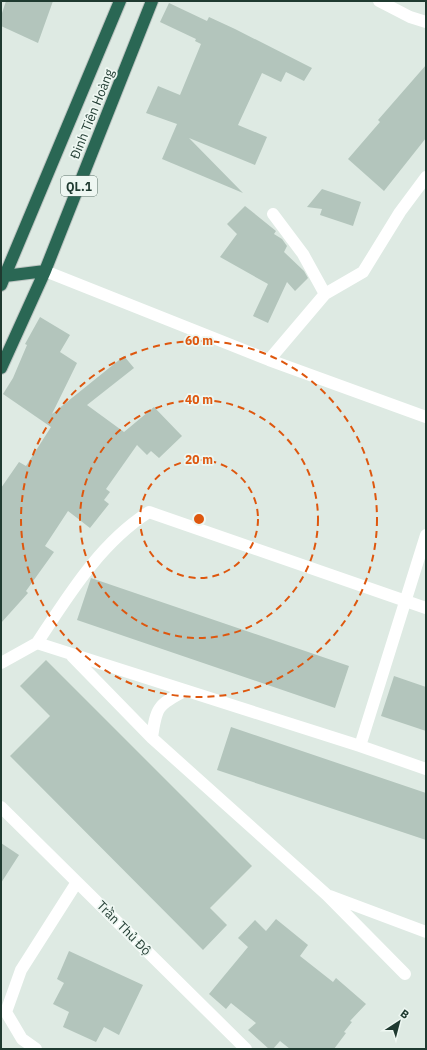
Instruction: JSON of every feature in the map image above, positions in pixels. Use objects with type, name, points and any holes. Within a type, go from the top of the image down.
[{"type":"highway","name":"Đinh Tiên Hoàng","points":[[3,281],[120,1]]},
{"type":"highway","name":"Đinh Tiên Hoàng","points":[[1,368],[45,271],[152,1]]},
{"type":"highway","points":[[3,281],[45,271]]},
{"type":"street","points":[[379,1],[410,17],[426,22]]},
{"type":"street","points":[[269,360],[325,294],[363,272],[400,212],[426,177]]},
{"type":"street","points":[[273,214],[303,254],[325,294]]},
{"type":"street","points":[[45,271],[269,360],[426,417]]},
{"type":"street","points":[[1,663],[37,644],[61,606],[88,569],[132,523],[149,512],[426,608]]},
{"type":"street","points":[[360,746],[426,535]]},
{"type":"street","points":[[37,644],[360,746],[426,770]]},
{"type":"street","points":[[72,656],[152,738],[327,895],[405,974]]},
{"type":"street","points":[[152,738],[155,714],[167,700],[185,691]]},
{"type":"street","name":"Trần Thủ Độ","points":[[1,807],[246,1049]]},
{"type":"street","points":[[36,1049],[22,1039],[4,1015],[21,970],[77,882]]},
{"type":"street","points":[[327,895],[426,932]]},
{"type":"building","points":[[6,1],[53,1],[38,43],[1,26],[1,16]]},
{"type":"building","points":[[169,3],[207,21],[209,17],[312,68],[304,81],[286,72],[281,82],[262,73],[238,125],[267,137],[255,165],[189,138],[243,193],[162,159],[177,124],[146,113],[158,86],[180,95],[201,44],[195,41],[196,39],[160,22]]},
{"type":"building","points":[[426,65],[426,138],[384,191],[348,159],[380,122],[378,120]]},
{"type":"building","points":[[322,189],[361,202],[353,226],[320,215],[322,209],[307,207]]},
{"type":"building","points":[[245,206],[276,231],[274,234],[282,239],[287,246],[284,252],[304,271],[308,278],[295,291],[287,282],[268,323],[253,316],[268,284],[220,257],[237,234],[227,224]]},
{"type":"building","points":[[40,317],[70,335],[60,352],[77,363],[52,414],[124,356],[134,368],[87,405],[124,432],[154,407],[182,436],[159,458],[151,451],[147,455],[137,445],[106,489],[110,492],[104,500],[109,504],[90,528],[68,511],[45,546],[54,552],[26,591],[28,593],[1,623],[1,488],[19,462],[26,466],[51,427],[3,394],[13,378],[27,345],[25,344]]},
{"type":"building","points":[[91,578],[349,666],[335,708],[77,620]]},
{"type":"building","points":[[46,660],[252,866],[210,908],[227,925],[203,950],[10,756],[50,716],[20,686]]},
{"type":"building","points":[[394,676],[426,687],[426,731],[381,716]]},
{"type":"building","points":[[231,727],[426,793],[426,840],[217,770]]},
{"type":"building","points":[[1,843],[19,855],[1,883]]},
{"type":"building","points":[[276,919],[308,945],[300,956],[333,982],[336,978],[366,1004],[350,1021],[352,1022],[344,1032],[346,1033],[334,1049],[290,1049],[280,1041],[273,1049],[269,1049],[248,1030],[256,1023],[231,1003],[226,1009],[209,994],[248,947],[238,938],[255,920],[266,931]]},
{"type":"building","points":[[69,951],[143,985],[119,1035],[104,1027],[96,1042],[63,1027],[69,1012],[53,1004],[64,983],[57,979]]}]
